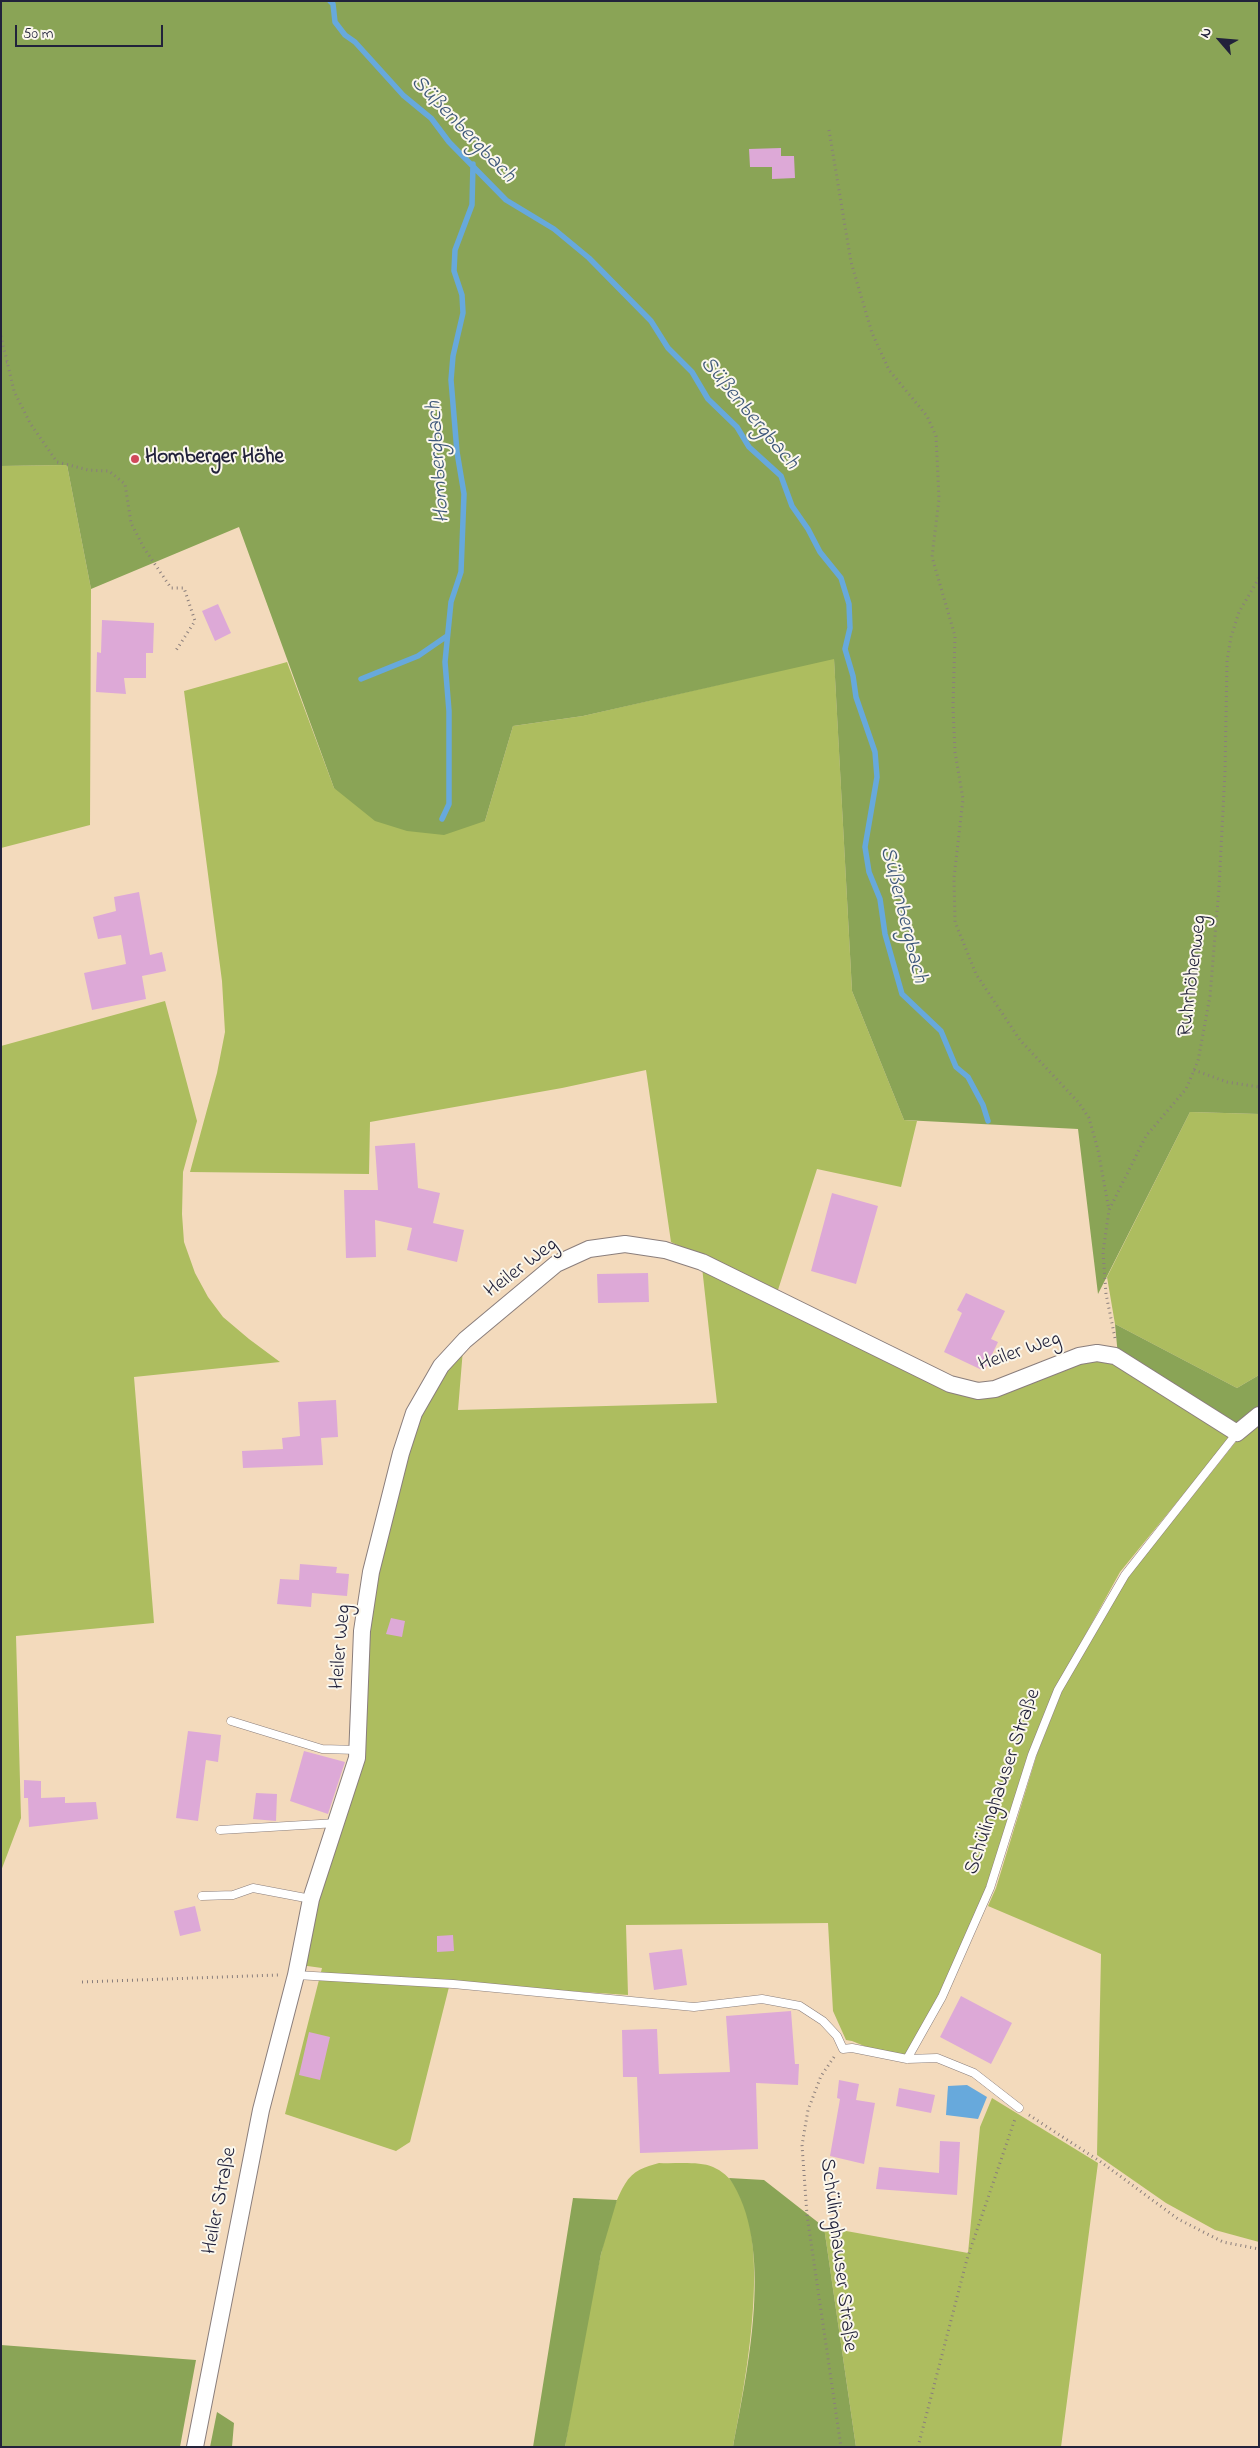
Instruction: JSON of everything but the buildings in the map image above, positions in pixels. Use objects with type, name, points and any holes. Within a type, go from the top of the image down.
[{"type":"street","name":"Heiler Weg","points":[[297,1970],[311,1899],[357,1758],[362,1631],[371,1572],[401,1453],[414,1413],[441,1366],[466,1340],[556,1264],[589,1248],[625,1244],[665,1250],[702,1262],[950,1384],[978,1391],[995,1389],[1079,1356],[1097,1353],[1115,1356],[1237,1433]]},
{"type":"street","name":"Schülinghauser Straße","points":[[1237,1433],[1259,1415]]},
{"type":"street","name":"Heiler Straße","points":[[195,2447],[261,2110],[297,1970]]},
{"type":"lane","name":"Schülinghauser Straße","points":[[907,2059],[942,1997],[990,1888],[1032,1755],[1058,1690],[1125,1575],[1237,1433]]},
{"type":"lane","points":[[231,1721],[322,1749],[357,1750]]},
{"type":"lane","points":[[220,1830],[337,1823]]},
{"type":"lane","points":[[202,1896],[233,1895],[253,1888],[311,1899]]},
{"type":"lane","points":[[297,1970],[694,2007],[762,1999],[800,2006],[823,2020],[837,2036],[843,2049],[852,2048],[907,2059],[936,2058],[974,2073],[1019,2108]]},
{"type":"path","points":[[829,130],[851,262],[872,333],[889,370],[927,416],[936,436],[939,499],[932,557],[955,636],[953,707],[955,752],[963,799],[954,878],[955,922],[976,974],[1020,1040],[1079,1103],[1089,1118],[1098,1150],[1109,1210]]},
{"type":"path","points":[[1,336],[14,391],[30,423],[47,444],[57,462],[88,470],[109,471],[125,484],[131,523],[144,548],[171,588],[184,588],[195,621],[175,652]]},
{"type":"path","points":[[1,362],[7,362]]},
{"type":"path","name":"Ruhrhöhenweg","points":[[1115,1356],[1114,1332],[1106,1294],[1103,1252],[1109,1210],[1146,1136],[1186,1089],[1194,1070],[1210,996],[1219,888],[1225,772],[1227,661],[1231,636],[1239,612],[1259,578]]},
{"type":"path","points":[[1194,1070],[1227,1082],[1259,1087]]},
{"type":"path","points":[[82,1982],[297,1970]]},
{"type":"path","name":"Schülinghauser Straße","points":[[841,2447],[807,2215],[802,2145],[808,2110],[822,2076],[835,2056],[843,2049]]},
{"type":"path","points":[[918,2447],[967,2259],[1019,2108],[1101,2162],[1178,2219],[1223,2242],[1259,2249]]},
{"type":"green space","points":[[1,1],[1259,1],[1259,1114],[1190,1112],[1098,1294],[1078,1129],[904,1120],[852,991],[834,659],[583,716],[513,726],[485,821],[444,835],[407,831],[375,821],[334,788],[239,527],[91,589],[67,465],[1,466]]},
{"type":"green space","points":[[67,465],[91,589],[90,825],[1,848],[1,466]]},
{"type":"green space","points":[[834,658],[852,991],[904,1120],[917,1121],[901,1187],[817,1169],[777,1293],[671,1242],[646,1070],[562,1088],[370,1122],[369,1174],[190,1172],[217,1073],[225,1032],[222,981],[184,691],[287,662],[334,788],[485,821],[513,726],[583,716]]},
{"type":"green space","points":[[165,1001],[197,1121],[183,1172],[182,1214],[184,1242],[195,1273],[208,1297],[223,1317],[280,1362],[134,1377],[154,1623],[16,1636],[21,1818],[1,1871],[1,1046]]},
{"type":"green space","points":[[1190,1112],[1259,1114],[1259,1375],[1237,1388],[1115,1324],[1107,1277]]},
{"type":"green space","points":[[702,1267],[977,1396],[1079,1361],[1115,1361],[1230,1437],[1120,1572],[1056,1688],[988,1887],[939,1995],[905,2056],[874,2050],[846,2040],[833,2011],[828,1923],[626,1925],[628,1995],[450,1983],[410,2142],[396,2151],[285,2114],[322,1968],[300,1965],[315,1904],[340,1832],[366,1632],[404,1457],[429,1393],[463,1349],[458,1410],[717,1403]]},
{"type":"green space","points":[[1115,1324],[1237,1388],[1259,1375],[1259,1413],[1233,1434],[1118,1356]]},
{"type":"green space","points":[[1259,1422],[1259,2242],[1215,2230],[1166,2203],[1097,2155],[1101,1954],[988,1906],[996,1888],[1037,1754],[1062,1691],[1128,1577],[1238,1439]]},
{"type":"green space","points":[[992,2098],[1098,2163],[1061,2447],[856,2447],[824,2227],[968,2253],[980,2127]]},
{"type":"green space","points":[[659,2163],[694,2163],[713,2167],[735,2185],[748,2215],[753,2253],[754,2296],[750,2340],[733,2447],[565,2447],[598,2267],[614,2207],[625,2184],[632,2175],[644,2168]]},
{"type":"green space","points":[[729,2178],[764,2180],[824,2227],[856,2447],[733,2447],[750,2347],[755,2273],[751,2237],[743,2205]]},
{"type":"green space","points":[[573,2198],[617,2200],[601,2254],[565,2447],[533,2447]]},
{"type":"green space","points":[[1,2345],[196,2360],[180,2447],[1,2447]]},
{"type":"green space","points":[[217,2412],[234,2423],[232,2447],[210,2447]]},
{"type":"water","points":[[967,2085],[987,2097],[978,2119],[946,2115],[948,2086]]},
{"type":"waterway","name":"Süßenbergbach","points":[[330,1],[333,4],[335,22],[345,35],[355,42],[403,95],[431,118],[449,142],[506,200],[554,229],[589,258],[651,321],[668,348],[692,372],[708,399],[737,427],[749,447],[781,476],[792,506],[808,529],[820,552],[841,578],[849,604],[850,628],[845,649],[853,676],[856,697],[875,752],[877,777],[865,847],[869,872],[880,899],[885,934],[902,994],[941,1031],[956,1067],[968,1077],[983,1105],[988,1121]]},
{"type":"waterway","name":"Hombergbach","points":[[442,819],[449,804],[449,711],[445,662],[451,602],[461,572],[464,494],[457,452],[451,380],[453,356],[463,313],[462,295],[454,271],[455,250],[472,205],[473,164]]},
{"type":"waterway","points":[[361,679],[418,656],[447,636]]},
{"type":"place","name":"Homberger Höhe","points":[[135,459]]}]
